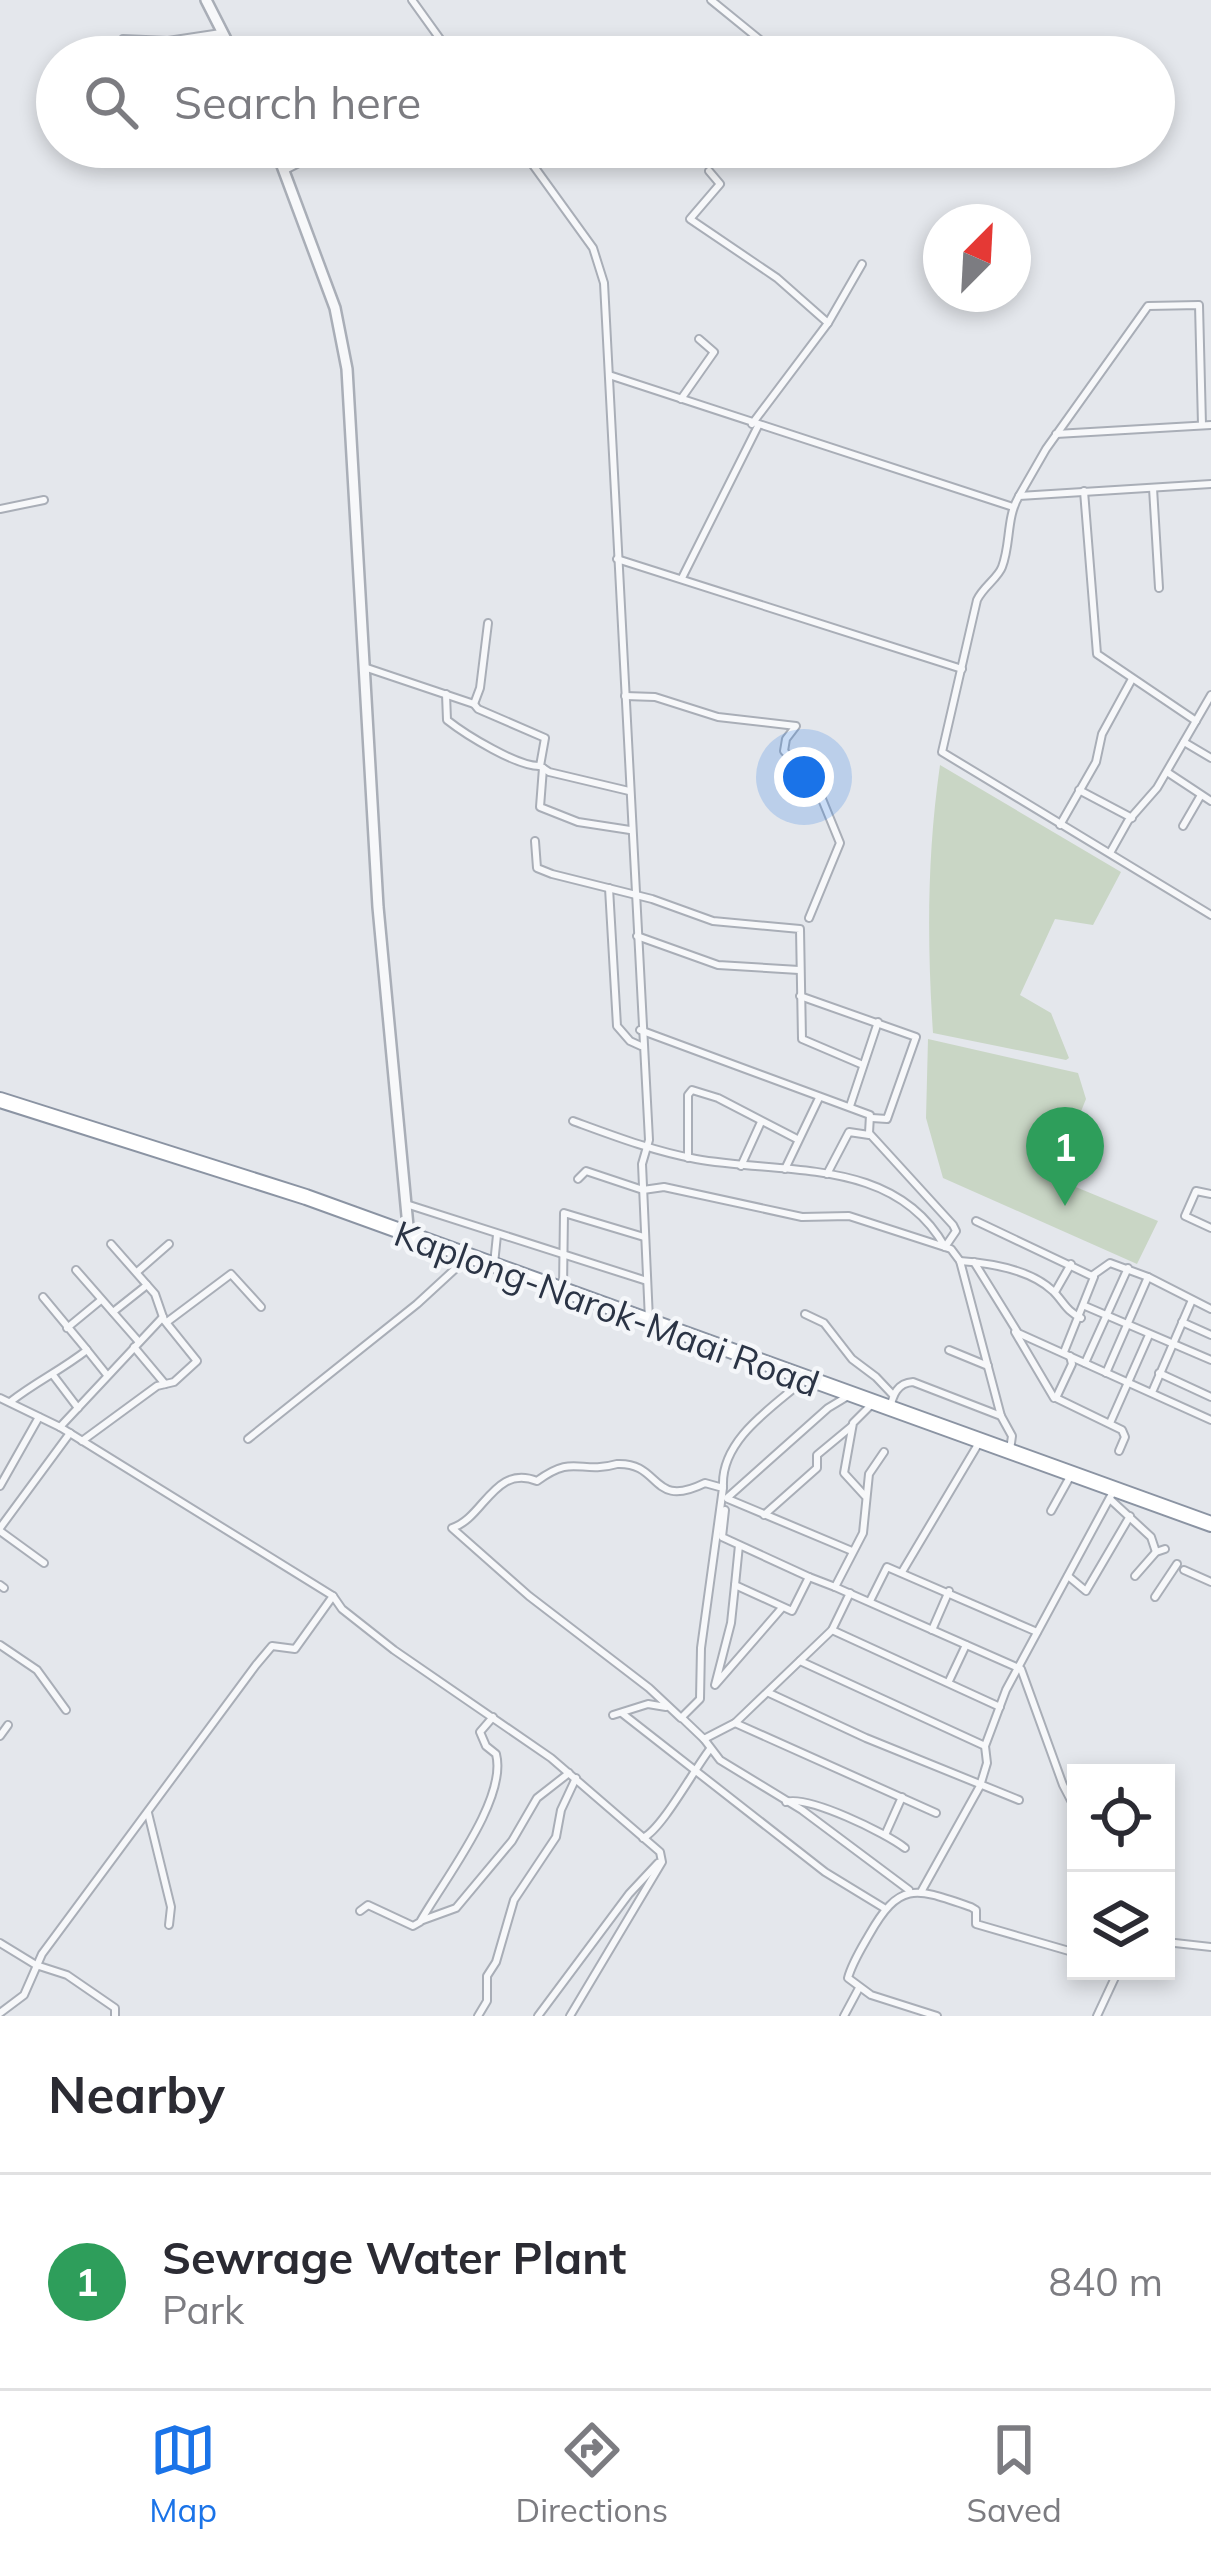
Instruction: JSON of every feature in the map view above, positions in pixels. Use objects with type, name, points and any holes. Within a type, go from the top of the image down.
[{"type":"highway","name":"Kaplong-Narok-Maai Road","points":[[0,1100],[306,1197],[850,1395],[891,1402],[1113,1495],[1208,1527]]},
{"type":"street","points":[[206,0],[224,36]]},
{"type":"street","points":[[412,0],[438,36]]},
{"type":"street","points":[[711,0],[755,36]]},
{"type":"street","points":[[202,36],[223,33]]},
{"type":"street","points":[[289,168],[285,170],[342,336],[378,908],[410,1238]]},
{"type":"street","points":[[535,168],[601,263],[649,1140],[643,1190],[649,1323]]},
{"type":"street","points":[[709,171],[719,184],[690,219],[778,278],[828,322]]},
{"type":"street","points":[[681,579],[755,425],[828,322],[862,263]]},
{"type":"street","points":[[1056,434],[1207,425],[1199,304],[1148,305],[1056,434],[1019,496],[1002,569],[977,599],[942,752],[1211,915]]},
{"type":"street","points":[[681,399],[714,352],[699,339]]},
{"type":"street","points":[[609,375],[1013,507]]},
{"type":"street","points":[[1019,496],[1211,484]]},
{"type":"street","points":[[1153,488],[1160,588]]},
{"type":"street","points":[[1084,491],[1097,654],[1196,721]]},
{"type":"street","points":[[0,509],[44,500]]},
{"type":"street","points":[[617,559],[962,669]]},
{"type":"street","points":[[474,704],[488,623]]},
{"type":"street","points":[[364,667],[474,704],[545,738],[540,807],[578,822],[630,830]]},
{"type":"street","points":[[1060,825],[1132,680]]},
{"type":"street","points":[[446,694],[447,720],[525,766],[628,791]]},
{"type":"street","points":[[1110,854],[1211,695]]},
{"type":"street","points":[[624,696],[655,697],[718,717],[796,726],[783,746],[786,758],[809,773],[841,843],[809,918]]},
{"type":"street","points":[[1184,742],[1211,758]]},
{"type":"street","points":[[1166,772],[1211,801]]},
{"type":"street","points":[[1079,790],[1132,818]]},
{"type":"street","points":[[1183,826],[1202,795]]},
{"type":"street","points":[[536,841],[537,868],[633,893],[713,921],[800,928],[802,1039],[863,1065]]},
{"type":"street","points":[[609,888],[617,1026],[641,1046]]},
{"type":"street","points":[[637,936],[718,965],[799,970]]},
{"type":"street","points":[[640,1030],[872,1118],[887,1119],[916,1037],[800,996]]},
{"type":"street","points":[[850,1106],[878,1022]]},
{"type":"street","points":[[688,1158],[688,1095],[692,1090],[718,1098],[797,1139]]},
{"type":"street","points":[[785,1169],[819,1098]]},
{"type":"street","points":[[871,1136],[872,1118]]},
{"type":"street","points":[[573,1121],[645,1149],[741,1166],[827,1174],[902,1197],[960,1261],[1001,1416],[1012,1436],[1010,1451]]},
{"type":"street","points":[[741,1166],[761,1122]]},
{"type":"street","points":[[827,1174],[849,1132],[871,1136],[953,1225],[956,1231],[945,1246]]},
{"type":"street","points":[[578,1179],[586,1171],[643,1190],[664,1187],[820,1220],[848,1216],[945,1246]]},
{"type":"street","points":[[1211,1194],[1196,1191],[1185,1216],[1211,1228]]},
{"type":"street","points":[[406,1204],[647,1281]]},
{"type":"street","points":[[563,1292],[564,1213],[644,1237]]},
{"type":"street","points":[[976,1221],[1093,1275]]},
{"type":"street","points":[[494,1267],[497,1234]]},
{"type":"street","points":[[82,1441],[174,1382],[197,1360],[165,1319],[159,1301],[111,1244]]},
{"type":"street","points":[[137,1272],[169,1244]]},
{"type":"street","points":[[248,1439],[417,1304],[455,1269],[459,1255]]},
{"type":"street","points":[[960,1261],[1017,1272],[1054,1293],[1068,1312],[1081,1318]]},
{"type":"street","points":[[974,1262],[1032,1366],[1056,1398],[1125,1433],[1119,1451]]},
{"type":"street","points":[[1056,1398],[1072,1364],[1067,1354],[1093,1275],[1110,1263],[1211,1309]]},
{"type":"street","points":[[1054,1293],[1071,1264]]},
{"type":"street","points":[[1085,1363],[1128,1268]]},
{"type":"street","points":[[76,1270],[165,1384]]},
{"type":"street","points":[[60,1426],[165,1319],[231,1274],[261,1307]]},
{"type":"street","points":[[1106,1373],[1148,1277]]},
{"type":"street","points":[[113,1312],[147,1285]]},
{"type":"street","points":[[43,1297],[107,1375]]},
{"type":"street","points":[[67,1328],[101,1300]]},
{"type":"street","points":[[1152,1391],[1192,1300]]},
{"type":"street","points":[[1085,1306],[1211,1360]]},
{"type":"street","points":[[806,1314],[824,1323],[851,1359],[871,1372],[891,1402],[903,1383],[913,1382],[1001,1416]]},
{"type":"street","points":[[1182,1322],[1211,1335]]},
{"type":"street","points":[[1014,1329],[1211,1420]]},
{"type":"street","points":[[1110,1423],[1150,1335]]},
{"type":"street","points":[[10,1402],[87,1350]]},
{"type":"street","points":[[949,1350],[988,1366]]},
{"type":"street","points":[[1159,1373],[1211,1397]]},
{"type":"street","points":[[53,1376],[78,1408]]},
{"type":"street","points":[[682,1718],[696,1705],[700,1691],[724,1467],[741,1435],[805,1379]]},
{"type":"street","points":[[727,1498],[828,1408],[850,1395]]},
{"type":"street","points":[[0,1398],[60,1426],[333,1596],[342,1609],[394,1650],[572,1775],[663,1859]]},
{"type":"street","points":[[865,1496],[844,1473],[852,1426],[857,1415],[874,1402]]},
{"type":"street","points":[[0,1486],[39,1417]]},
{"type":"street","points":[[764,1515],[810,1476],[817,1468],[815,1458],[852,1426]]},
{"type":"street","points":[[44,1563],[0,1529],[70,1433]]},
{"type":"street","points":[[902,1572],[981,1440]]},
{"type":"street","points":[[835,1587],[862,1533],[872,1466],[884,1452]]},
{"type":"street","points":[[723,1488],[705,1483],[685,1493],[666,1491],[635,1464],[599,1469],[562,1466],[537,1481],[528,1478],[499,1485],[465,1523],[452,1528],[682,1718],[734,1771],[802,1810],[899,1886],[971,1906],[979,1925],[1067,1950]]},
{"type":"street","points":[[1051,1511],[1071,1474]]},
{"type":"street","points":[[723,1488],[727,1498],[722,1537],[1024,1672],[1067,1793]]},
{"type":"street","points":[[937,2016],[859,1988],[848,1975],[884,1907],[916,1892],[980,1786],[987,1763],[985,1746],[1018,1667],[1113,1495],[1151,1538],[1156,1552]]},
{"type":"street","points":[[727,1498],[852,1551]]},
{"type":"street","points":[[1068,1576],[1086,1591],[1130,1516]]},
{"type":"street","points":[[716,1685],[731,1623],[739,1545]]},
{"type":"street","points":[[1135,1576],[1156,1552],[1166,1549]]},
{"type":"street","points":[[870,1601],[886,1567],[1036,1632]]},
{"type":"street","points":[[1155,1597],[1181,1567],[1211,1582]]},
{"type":"street","points":[[735,1585],[782,1610],[795,1609],[808,1577]]},
{"type":"street","points":[[932,1630],[949,1592]]},
{"type":"street","points":[[704,1739],[735,1723],[832,1630],[850,1593]]},
{"type":"street","points":[[0,2013],[24,1995],[37,1965],[272,1646],[295,1648],[333,1596]]},
{"type":"street","points":[[700,1691],[716,1685],[782,1610]]},
{"type":"street","points":[[832,1630],[1000,1707]]},
{"type":"street","points":[[0,1645],[37,1670],[66,1710]]},
{"type":"street","points":[[949,1681],[966,1645]]},
{"type":"street","points":[[800,1661],[985,1746]]},
{"type":"street","points":[[768,1693],[1019,1800]]},
{"type":"street","points":[[614,1715],[648,1704],[664,1706],[682,1718]]},
{"type":"street","points":[[623,1714],[849,1890],[884,1907]]},
{"type":"street","points":[[420,1922],[498,1779],[496,1754],[480,1732],[493,1717]]},
{"type":"street","points":[[735,1723],[936,1813]]},
{"type":"street","points":[[0,1736],[8,1725]]},
{"type":"street","points":[[643,1838],[654,1833],[710,1749]]},
{"type":"street","points":[[360,1911],[373,1906],[413,1926],[456,1908],[512,1841],[537,1798],[572,1775]]},
{"type":"street","points":[[478,2016],[487,2001],[487,1976],[496,1963],[514,1900],[556,1837],[572,1775]]},
{"type":"street","points":[[885,1835],[902,1797]]},
{"type":"street","points":[[786,1802],[795,1799],[812,1804],[905,1848]]},
{"type":"street","points":[[148,1810],[171,1906],[169,1924]]},
{"type":"street","points":[[538,2016],[629,1894],[663,1859]]},
{"type":"street","points":[[570,2016],[663,1859]]},
{"type":"street","points":[[0,1943],[37,1965],[67,1975],[115,2008],[116,2016]]},
{"type":"street","points":[[1175,1943],[1211,1947]]},
{"type":"street","points":[[1096,2016],[1114,1980]]},
{"type":"street","points":[[844,2016],[859,1988]]},
{"type":"green space","points":[[940,765],[1121,872],[1093,925],[1055,919],[1020,995],[1051,1013],[1066,1060],[933,1033],[929,899]]},
{"type":"green space","points":[[928,1039],[1078,1073],[1086,1099],[1054,1178],[1158,1221],[1137,1264],[943,1178],[926,1118]]},
{"type":"place","name":"Sewrage Water Plant","points":[[1065,1206]]}]
